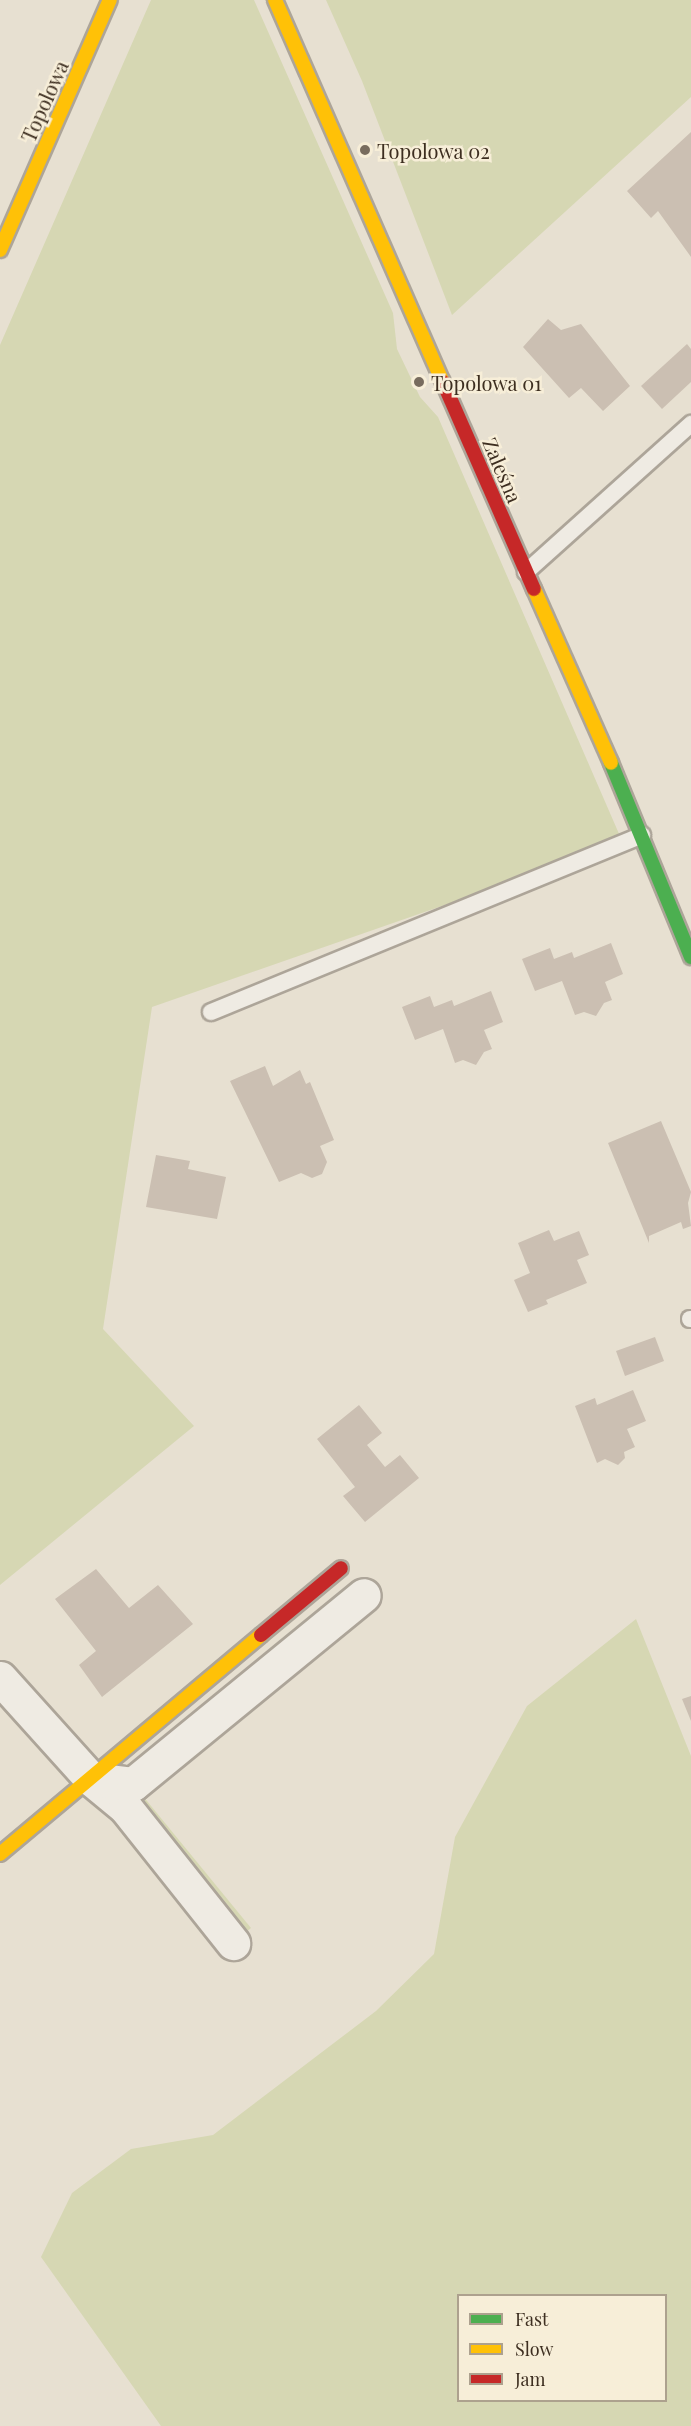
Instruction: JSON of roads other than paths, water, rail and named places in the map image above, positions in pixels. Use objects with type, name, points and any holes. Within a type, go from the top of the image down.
[{"type":"street","name":"Topolowa","points":[[0,250],[110,0]]},
{"type":"street","name":"Zaleśna","points":[[275,0],[642,835],[691,957]]},
{"type":"street","points":[[0,1854],[91,1779],[159,1718],[341,1568]]},
{"type":"street","points":[[91,1779],[133,1784],[364,1595]]},
{"type":"street","points":[[0,1678],[91,1779],[125,1807],[233,1943]]},
{"type":"lane","points":[[526,572],[691,424]]},
{"type":"lane","points":[[211,1012],[642,835]]},
{"type":"place","name":"Topolowa 02","points":[[365,150]]},
{"type":"place","name":"Topolowa 01","points":[[419,382]]}]
